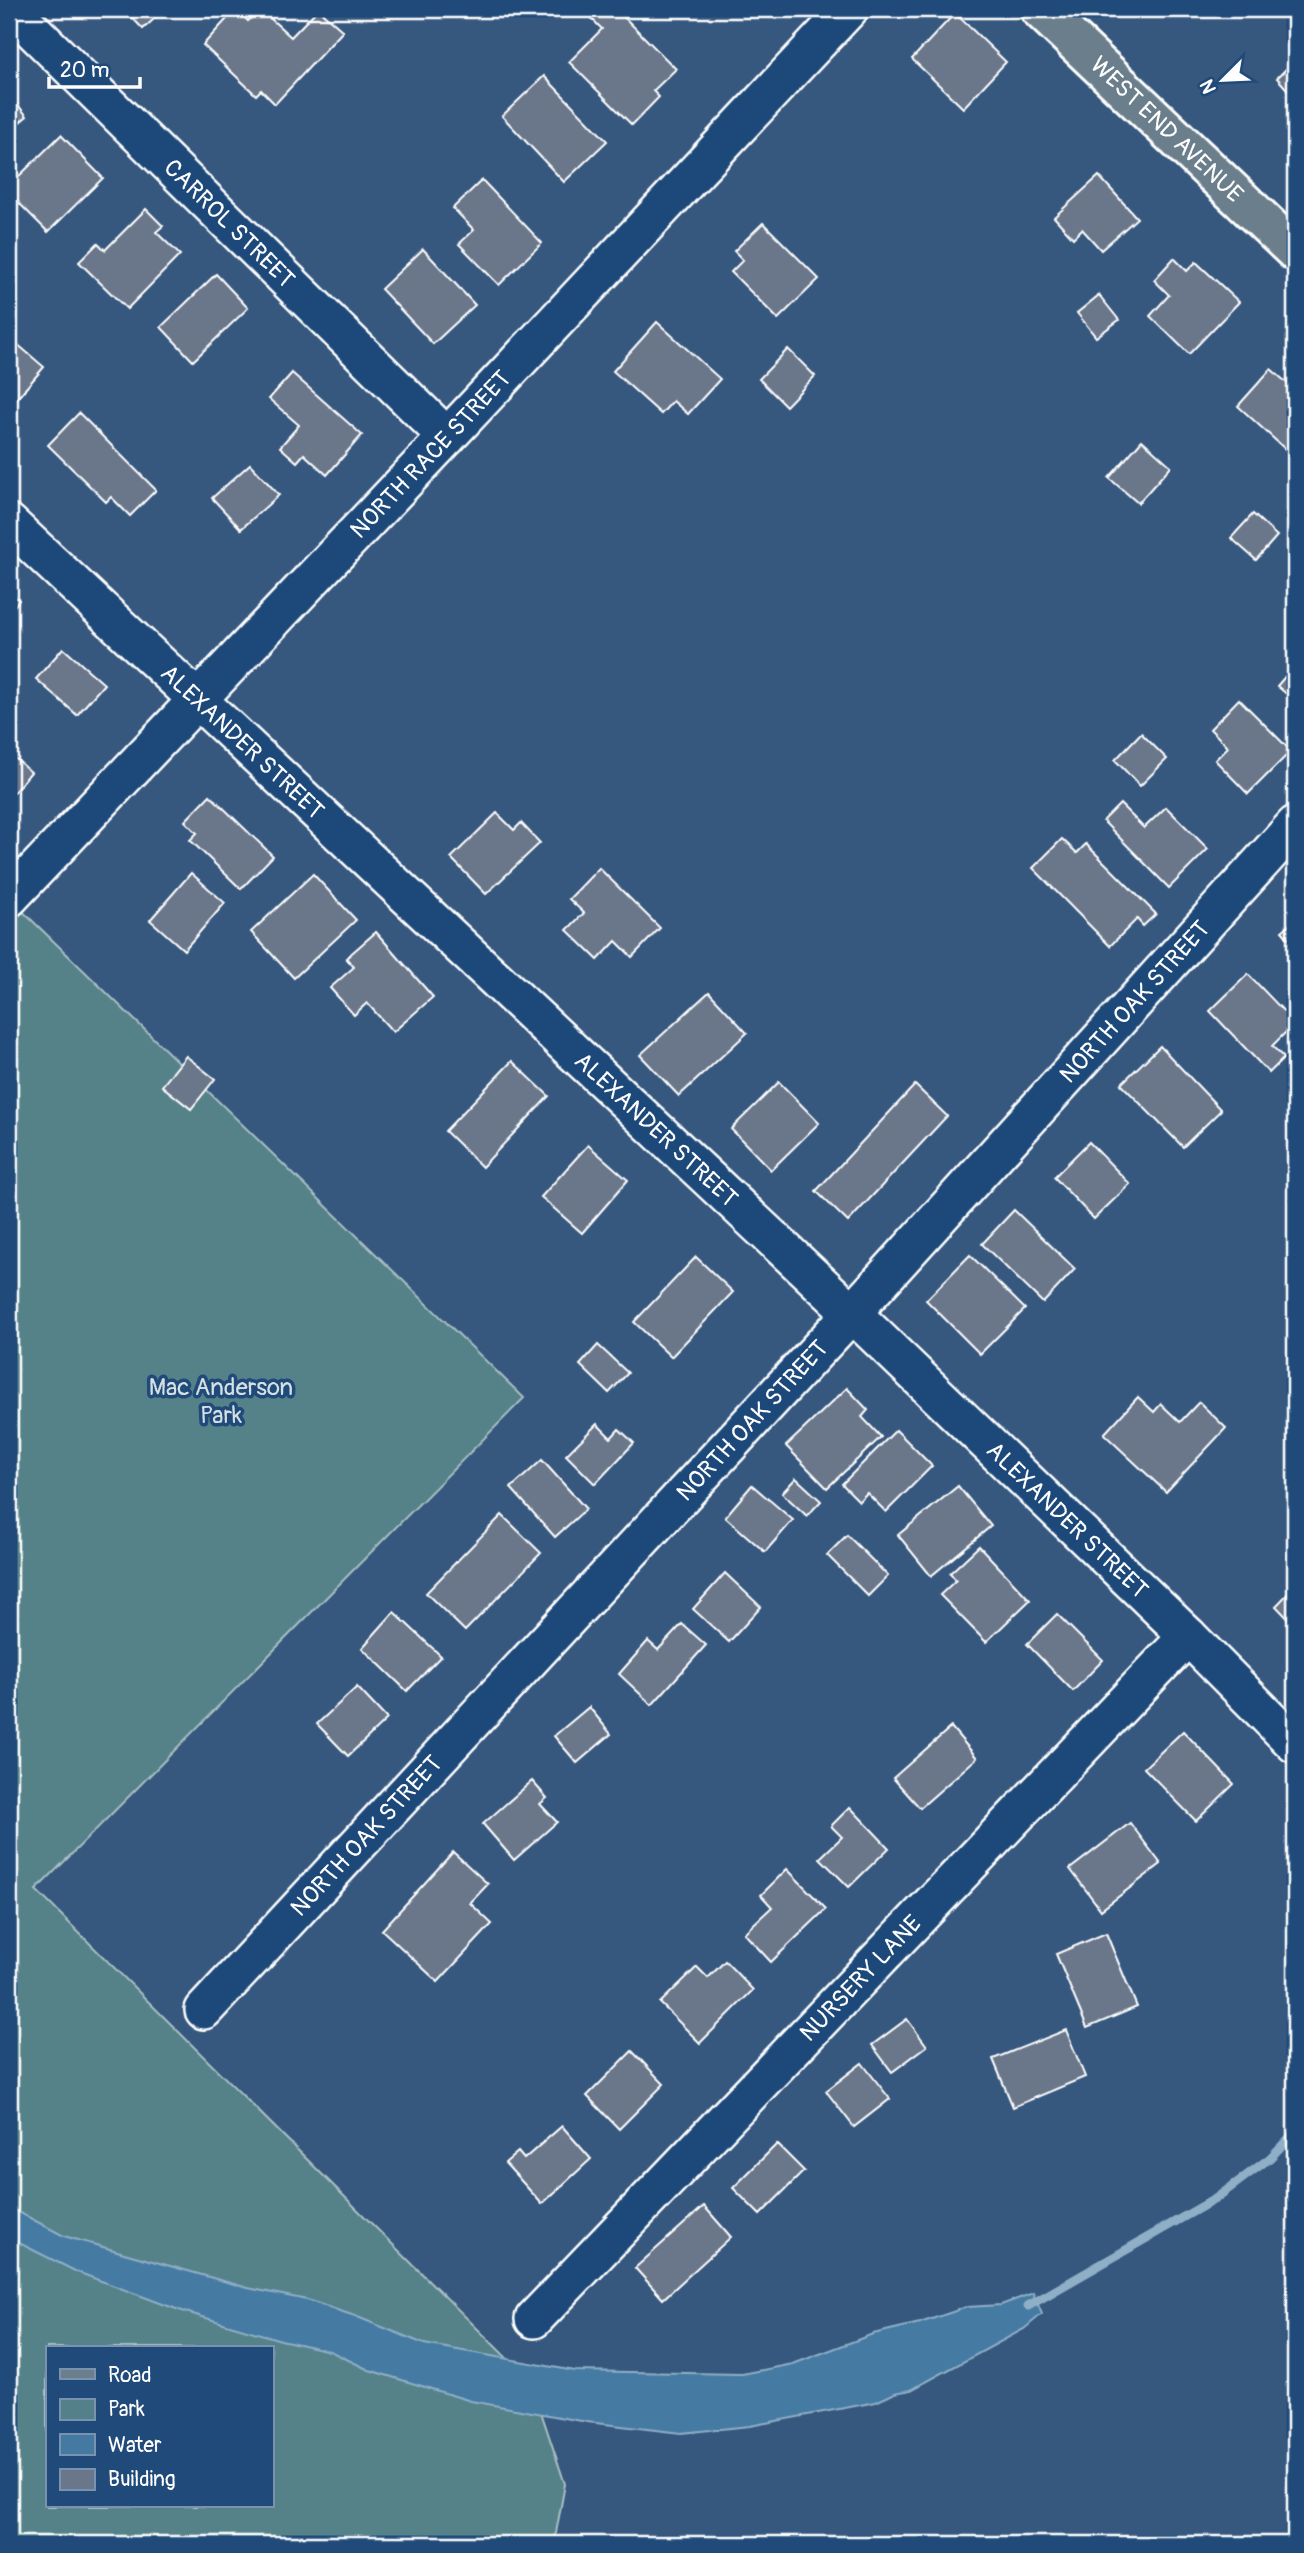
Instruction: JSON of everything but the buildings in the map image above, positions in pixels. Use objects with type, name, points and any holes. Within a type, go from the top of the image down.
[{"type":"main road","name":"WEST END AVENUE","points":[[1040,9],[1295,251]]},
{"type":"street","name":"CARROL STREET","points":[[11,9],[447,437]]},
{"type":"street","name":"NORTH RACE STREET","points":[[9,898],[849,9]]},
{"type":"street","name":"ALEXANDER STREET","points":[[9,523],[852,1313],[1188,1636],[1295,1745]]},
{"type":"street","name":"NORTH OAK STREET","points":[[204,2010],[852,1313],[1295,825]]},
{"type":"street","name":"NURSERY LANE","points":[[534,2319],[1188,1636]]},
{"type":"green space","name":"Mac Anderson Park","points":[[9,898],[524,1398],[36,1890],[531,2382],[565,2484],[554,2544],[9,2544]]},
{"type":"water","points":[[9,2207],[64,2236],[248,2288],[307,2300],[424,2344],[575,2371],[742,2374],[793,2364],[873,2334],[920,2323],[967,2307],[1001,2305],[1033,2293],[1042,2314],[1024,2329],[911,2390],[895,2393],[876,2402],[750,2426],[681,2433],[587,2422],[471,2401],[369,2370],[330,2351],[281,2340],[179,2310],[77,2272],[9,2238]]},
{"type":"waterway","points":[[1028,2306],[1215,2199],[1270,2158],[1295,2132]]}]
